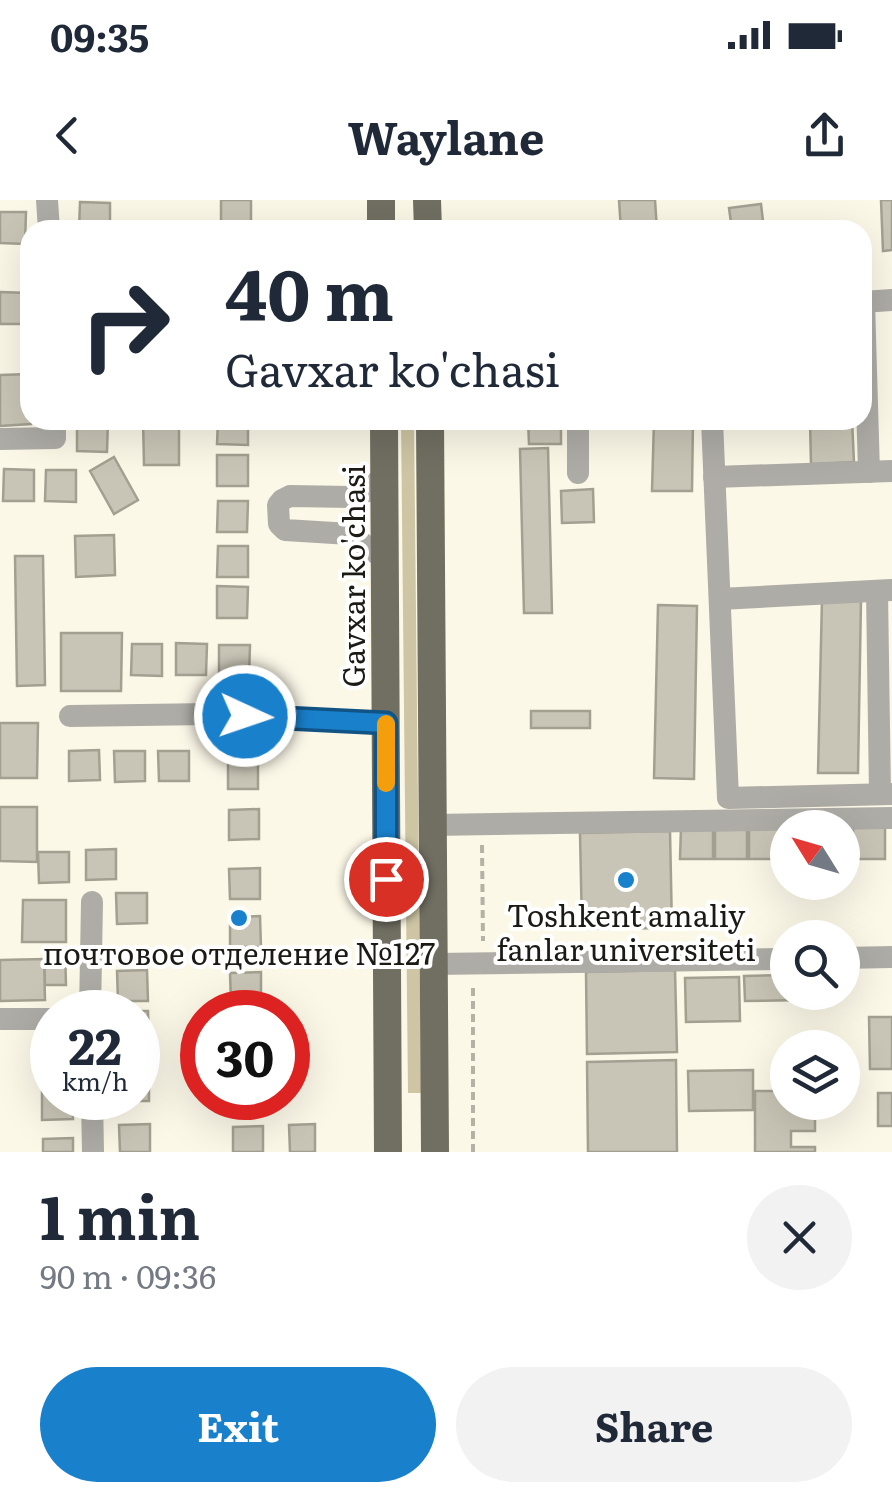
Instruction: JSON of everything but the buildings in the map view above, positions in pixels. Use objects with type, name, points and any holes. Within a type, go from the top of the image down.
[{"type":"main road","name":"Gavxar ko'chasi","points":[[384,430],[388,1152]]},
{"type":"main road","points":[[430,430],[435,1152]]},
{"type":"main road","points":[[387,1113],[434,1111]]},
{"type":"street","points":[[714,477],[881,471],[872,386]]},
{"type":"street","points":[[0,439],[55,438],[55,430]]},
{"type":"street","points":[[578,430],[578,472]]},
{"type":"street","points":[[712,430],[728,798],[886,794],[884,590],[720,599]]},
{"type":"street","points":[[384,476],[365,492],[351,497],[290,496],[278,505],[279,524],[285,530],[350,534],[384,559]]},
{"type":"street","points":[[70,716],[210,714],[386,723]]},
{"type":"street","points":[[432,824],[892,818]]},
{"type":"street","points":[[90,990],[92,902]]},
{"type":"street","points":[[860,958],[892,957]]},
{"type":"street","points":[[434,964],[770,959]]},
{"type":"street","points":[[0,1019],[30,1020]]},
{"type":"street","points":[[92,1120],[93,1152]]},
{"type":"path","points":[[472,1152],[473,964],[483,950],[481,824]]},
{"type":"shaded area","points":[[401,430],[414,430],[421,1093],[408,1093]]},
{"type":"slow traffic","points":[[386,724],[386,783]]},
{"type":"place","name":"Toshkent amaliy fanlar universiteti","points":[[626,880]]},
{"type":"place","name":"почтовое отделение №127","points":[[239,918]]},
{"type":"route","points":[[245,716],[386,723],[386,879]]}]
